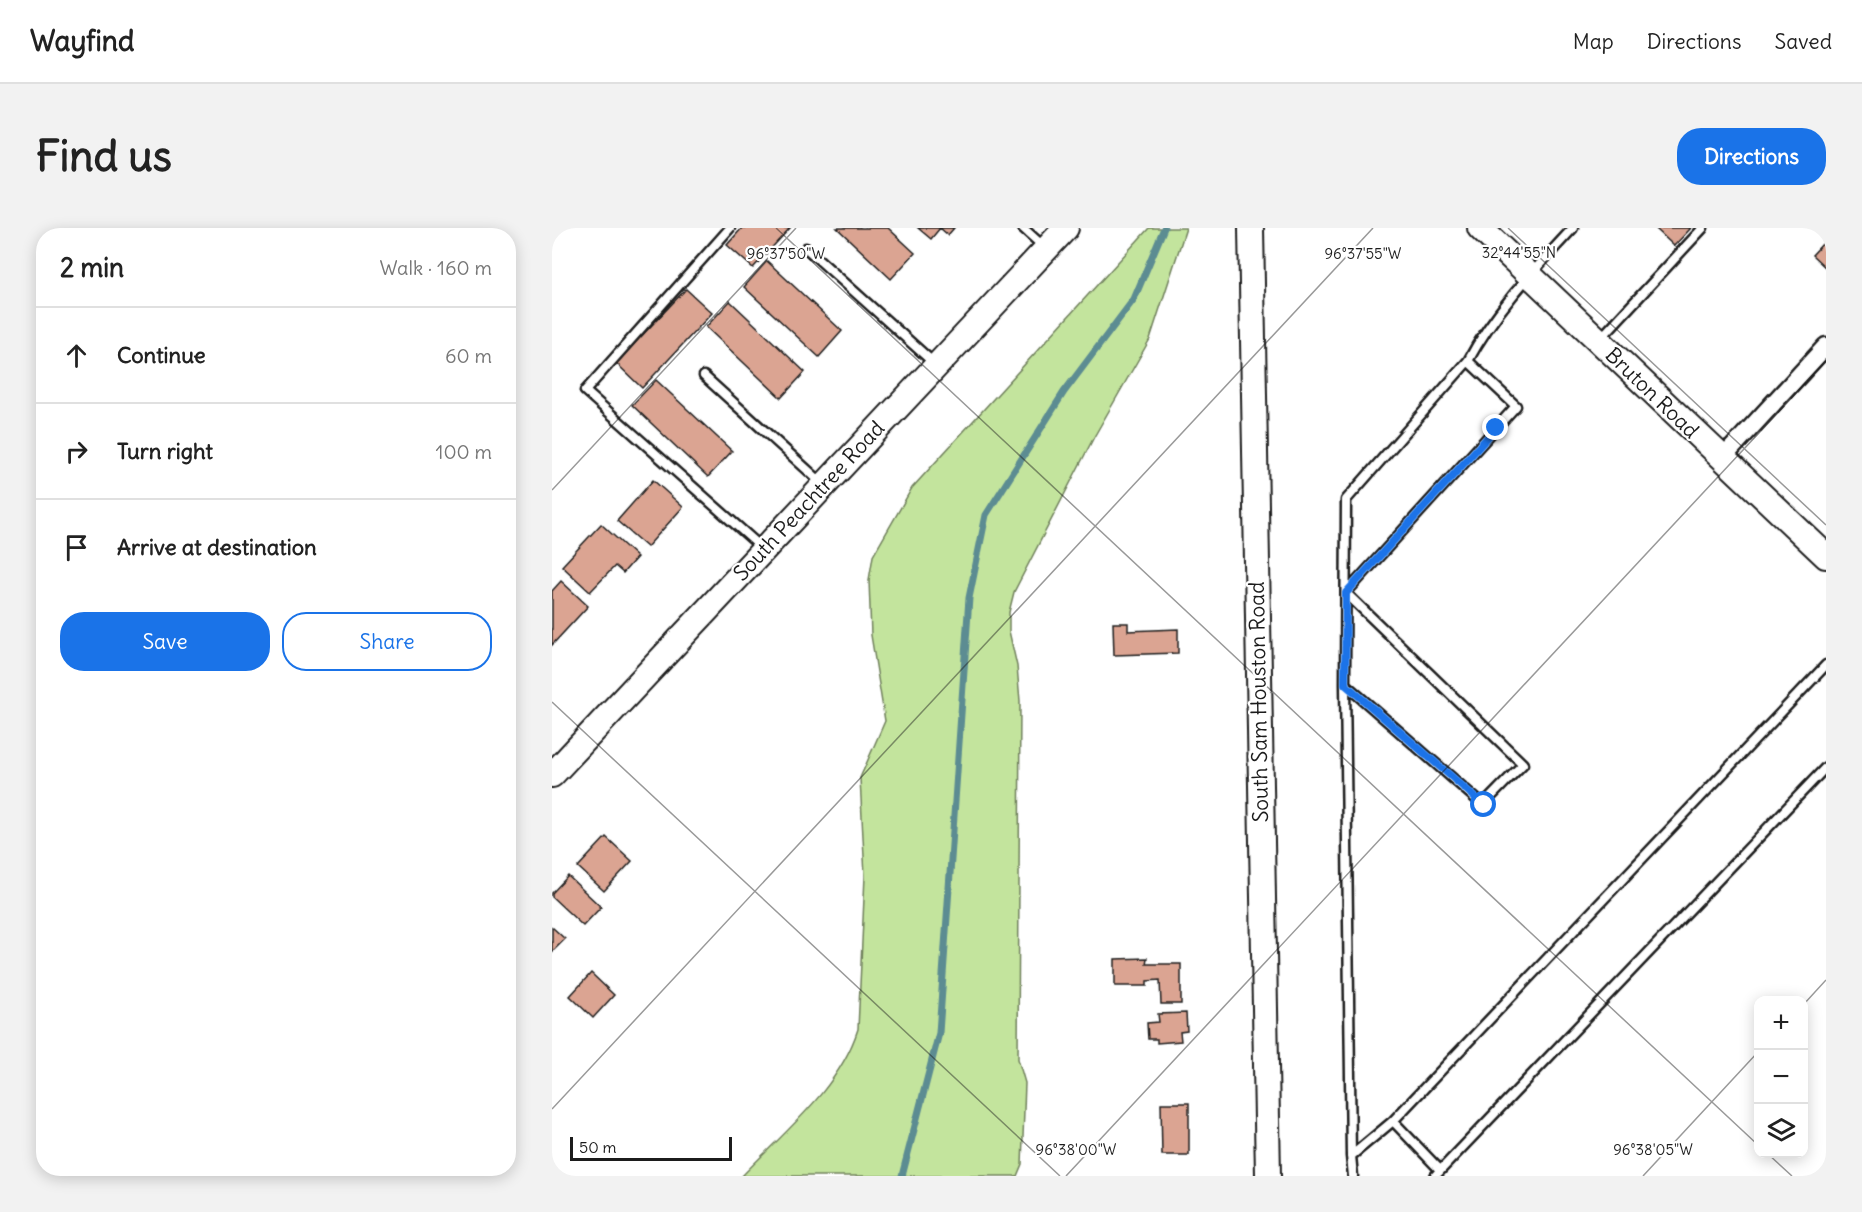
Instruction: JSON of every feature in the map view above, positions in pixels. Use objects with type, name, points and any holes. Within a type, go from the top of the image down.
[{"type":"main road","name":"South Peachtree Road","points":[[552,775],[1066,228]]},
{"type":"main road","name":"South Sam Houston Road","points":[[1251,228],[1268,1176]]},
{"type":"main road","name":"Bruton Road","points":[[1480,228],[1826,556]]},
{"type":"street","points":[[1722,459],[1826,346]]},
{"type":"lane","points":[[730,228],[585,391],[763,549]]},
{"type":"lane","points":[[1023,228],[1047,249]]},
{"type":"lane","points":[[1353,1176],[1345,684],[1346,500],[1468,361],[1480,338],[1529,276],[1573,228]]},
{"type":"lane","points":[[1598,341],[1703,228]]},
{"type":"lane","points":[[807,248],[936,366]]},
{"type":"lane","points":[[1346,593],[1516,406],[1468,361]]},
{"type":"lane","points":[[704,376],[824,485]]},
{"type":"lane","points":[[1345,684],[1484,805],[1523,764],[1346,593]]},
{"type":"lane","points":[[1351,1156],[1392,1121],[1826,665]]},
{"type":"lane","points":[[1392,1121],[1438,1173],[1826,767]]},
{"type":"green space","points":[[1149,228],[1186,228],[1150,339],[1094,437],[1014,592],[1009,612],[1009,631],[1017,666],[1020,701],[1018,1059],[1025,1083],[1022,1164],[1017,1176],[742,1176],[824,1090],[838,1071],[858,1029],[865,876],[860,778],[885,721],[871,635],[869,580],[873,556],[912,488]]},
{"type":"building","points":[[742,228],[790,228],[753,268],[727,245]]},
{"type":"building","points":[[837,228],[888,228],[915,253],[891,279]]},
{"type":"building","points":[[918,228],[940,228],[931,239]]},
{"type":"building","points":[[940,228],[954,228],[948,235]]},
{"type":"building","points":[[1655,228],[1691,228],[1674,246]]},
{"type":"building","points":[[1826,240],[1826,268],[1812,255]]},
{"type":"building","points":[[767,261],[842,331],[819,357],[744,287]]},
{"type":"building","points":[[686,289],[712,313],[642,388],[616,363]]},
{"type":"building","points":[[730,301],[805,372],[781,398],[706,327]]},
{"type":"building","points":[[656,380],[732,451],[708,477],[632,405]]},
{"type":"building","points":[[653,480],[683,507],[647,547],[617,521]]},
{"type":"building","points":[[601,524],[637,557],[623,573],[615,566],[590,592],[562,566]]},
{"type":"building","points":[[561,581],[588,606],[552,645],[552,591]]},
{"type":"building","points":[[1113,623],[1128,623],[1128,631],[1178,629],[1178,653],[1114,655]]},
{"type":"building","points":[[606,837],[632,861],[604,891],[578,867]]},
{"type":"building","points":[[568,876],[601,907],[583,926],[552,897],[552,893]]},
{"type":"building","points":[[552,927],[565,939],[552,952]]},
{"type":"building","points":[[1147,958],[1146,964],[1181,964],[1181,1004],[1161,1004],[1160,980],[1147,981],[1147,986],[1115,986],[1115,959]]},
{"type":"building","points":[[591,973],[614,995],[593,1018],[570,996]]},
{"type":"building","points":[[1186,1013],[1187,1031],[1180,1032],[1181,1041],[1157,1043],[1157,1039],[1148,1039],[1147,1023],[1159,1022],[1158,1014]]},
{"type":"building","points":[[1161,1103],[1189,1103],[1189,1155],[1162,1155]]},
{"type":"waterway","points":[[902,1176],[939,1033],[969,598],[986,515],[1064,392],[1134,299],[1164,228]]},
{"type":"route","points":[[1484,805],[1345,684],[1346,593],[1496,428]]}]
